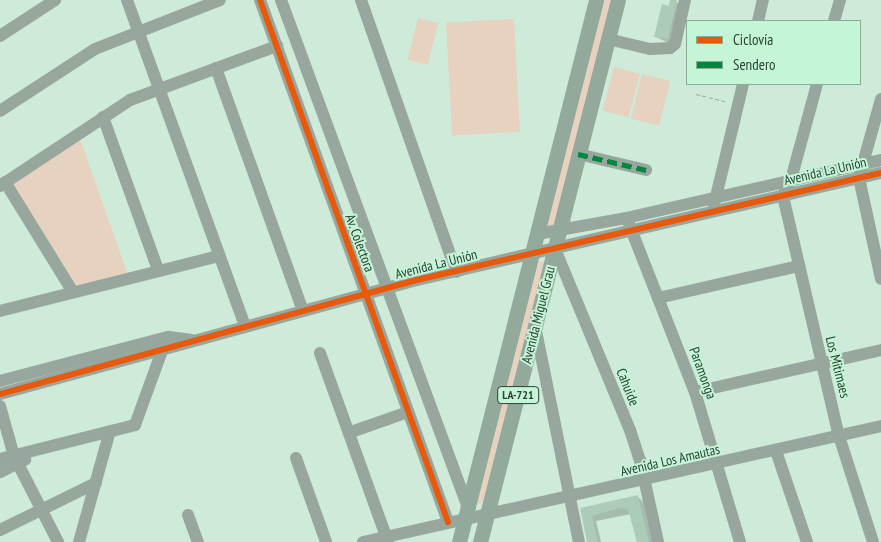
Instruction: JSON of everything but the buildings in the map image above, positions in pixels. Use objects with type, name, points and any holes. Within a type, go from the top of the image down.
[{"type":"main road","name":"Avenida Miguel Grau","points":[[459,542],[596,0]]},
{"type":"main road","name":"Avenida Miguel Grau","points":[[480,542],[536,331],[558,232],[618,0]]},
{"type":"street","points":[[0,36],[55,0]]},
{"type":"street","points":[[127,0],[157,89],[245,326]]},
{"type":"street","points":[[0,111],[95,48],[220,0]]},
{"type":"street","name":"Av. Colectora","points":[[260,0],[448,522]]},
{"type":"street","name":"Av. Colectora","points":[[281,0],[388,288],[466,512]]},
{"type":"street","points":[[361,0],[456,272]]},
{"type":"street","points":[[608,39],[650,49],[670,48],[675,44],[685,0]]},
{"type":"street","points":[[758,20],[763,0]]},
{"type":"street","points":[[834,20],[840,0]]},
{"type":"street","points":[[73,292],[2,184],[103,117],[157,89],[277,46]]},
{"type":"street","points":[[216,68],[303,311]]},
{"type":"street","points":[[714,212],[714,198],[743,85]]},
{"type":"street","points":[[783,196],[791,180],[817,85]]},
{"type":"street","points":[[881,99],[865,164],[859,178],[881,279]]},
{"type":"street","points":[[103,117],[158,270]]},
{"type":"street","points":[[578,154],[646,170]]},
{"type":"street","name":"Avenida La Unión","points":[[0,394],[365,294],[555,249],[714,198],[881,160]]},
{"type":"street","name":"Avenida La Unión","points":[[538,234],[714,212],[881,173]]},
{"type":"street","name":"Los Mitimaes","points":[[783,196],[839,436],[873,542]]},
{"type":"street","name":"Paramonga","points":[[629,224],[695,392],[715,465],[740,542]]},
{"type":"street","name":"Cahuide","points":[[555,249],[630,430],[645,481],[658,542]]},
{"type":"street","points":[[0,311],[219,256]]},
{"type":"street","points":[[658,298],[798,266]]},
{"type":"street","points":[[536,331],[568,497],[579,542]]},
{"type":"street","name":"Avenida La Unión","points":[[0,381],[168,337],[193,340]]},
{"type":"street","points":[[695,392],[881,350]]},
{"type":"street","points":[[0,459],[15,459],[135,424],[162,351]]},
{"type":"street","points":[[320,353],[351,432],[387,539]]},
{"type":"street","points":[[522,378],[544,375]]},
{"type":"street","points":[[0,406],[15,459],[58,542]]},
{"type":"street","points":[[351,432],[408,412]]},
{"type":"street","name":"Avenida Los Amautas","points":[[364,542],[387,539],[448,522],[466,512],[487,513],[568,497],[881,426]]},
{"type":"street","points":[[79,542],[110,431]]},
{"type":"street","points":[[776,451],[807,542]]},
{"type":"street","points":[[296,458],[326,542]]},
{"type":"street","points":[[0,472],[15,459]]},
{"type":"street","points":[[0,530],[96,483]]},
{"type":"street","points":[[188,515],[198,542]]},
{"type":"path","points":[[696,94],[738,105]]},
{"type":"shaded area","points":[[600,0],[615,0],[558,226],[546,228]]},
{"type":"shaded area","points":[[418,18],[438,23],[428,65],[408,60]]},
{"type":"shaded area","points":[[514,19],[520,132],[452,135],[446,23]]},
{"type":"shaded area","points":[[614,67],[640,74],[628,117],[602,110]]},
{"type":"shaded area","points":[[642,74],[670,81],[659,126],[631,119]]},
{"type":"shaded area","points":[[79,136],[128,275],[78,288],[10,183]]},
{"type":"shaded area","points":[[536,260],[546,263],[485,502],[477,504],[475,501]]},
{"type":"marked path","points":[[578,154],[646,170]]},
{"type":"cycle path","points":[[260,0],[448,522]]},
{"type":"cycle path","points":[[0,394],[417,280],[881,173]]}]
